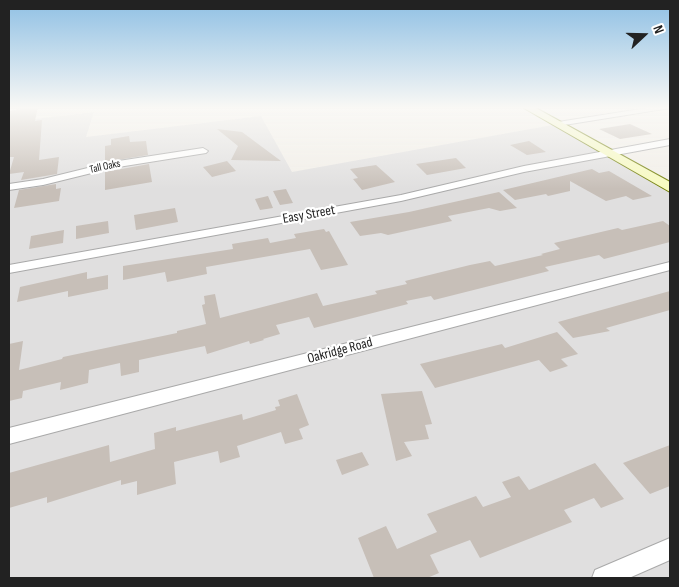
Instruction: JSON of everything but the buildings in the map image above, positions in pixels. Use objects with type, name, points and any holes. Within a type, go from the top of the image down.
[{"type":"street","points":[[576,134],[670,188]]},
{"type":"street","name":"Easy Street","points":[[9,270],[401,198],[609,153],[670,142]]},
{"type":"street","name":"Tall Oaks","points":[[9,188],[49,181],[112,165],[203,151]]},
{"type":"street","name":"Oakridge Road","points":[[9,436],[670,266]]},
{"type":"street","points":[[603,578],[670,549]]},
{"type":"shaded area","points":[[9,134],[87,134],[86,137],[108,134],[271,134],[292,172],[500,134],[576,134],[670,188],[670,578],[9,578]]}]
